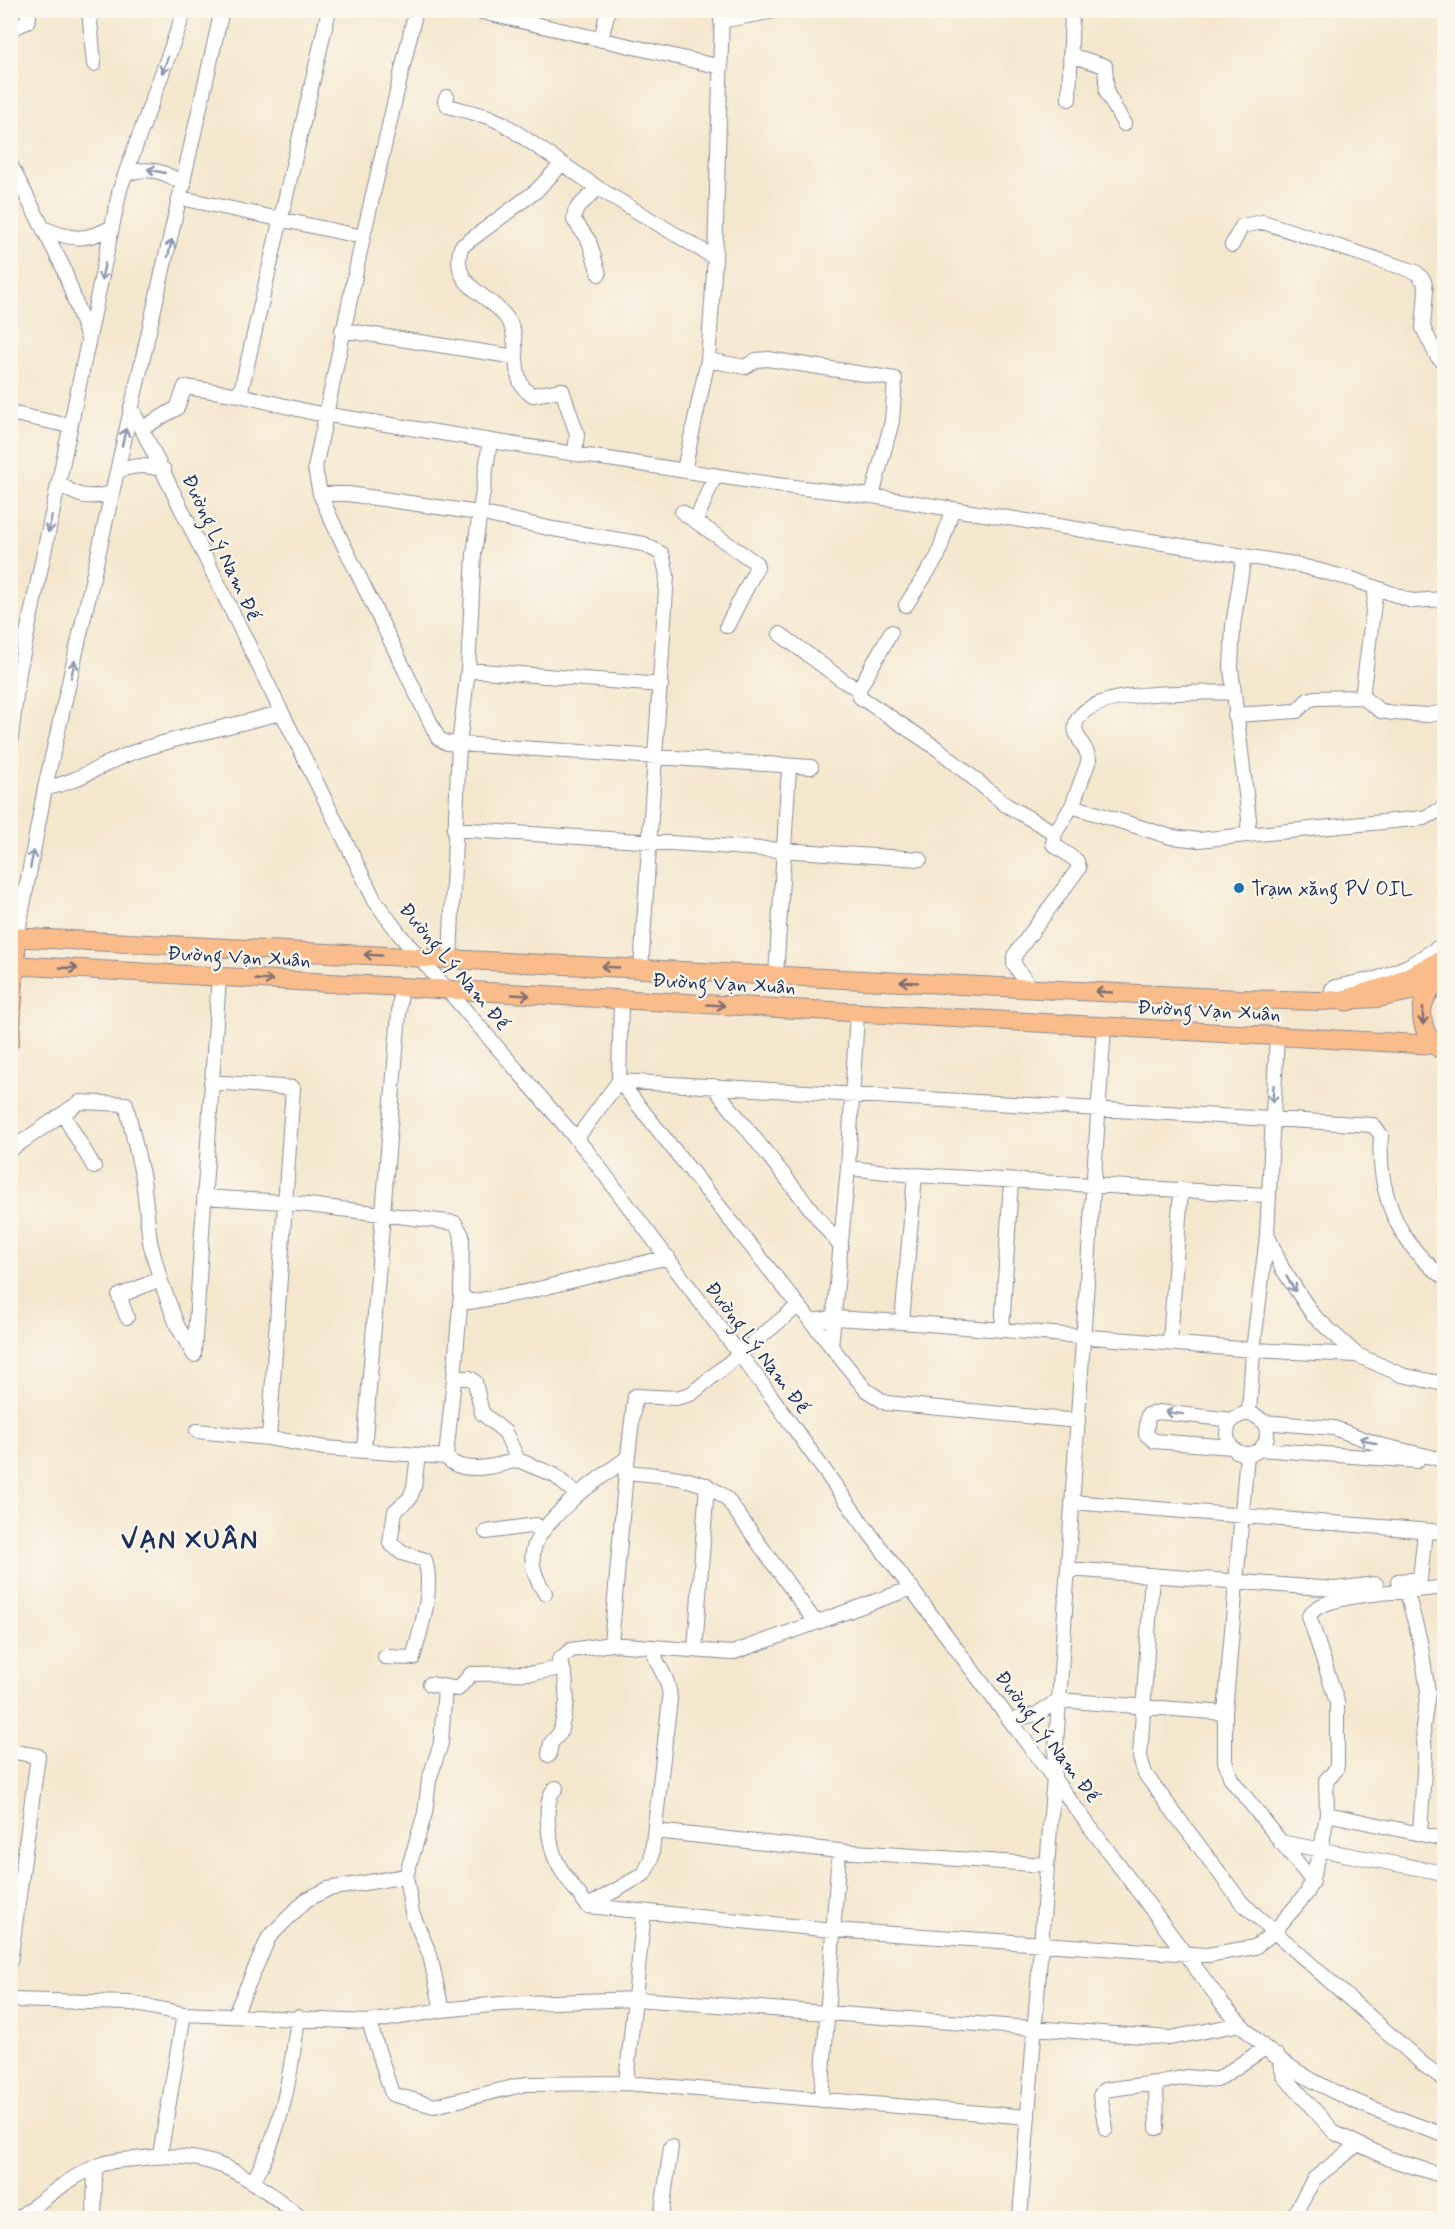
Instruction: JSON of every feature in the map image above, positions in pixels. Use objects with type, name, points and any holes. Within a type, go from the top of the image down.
[{"type":"highway","points":[[1339,1000],[1393,986],[1444,960]]},
{"type":"main road","name":"Đường Vạn Xuân","points":[[14,937],[776,976],[1339,1000],[1378,998],[1441,980]]},
{"type":"main road","points":[[10,1041],[14,937]]},
{"type":"main road","name":"Đường Vạn Xuân","points":[[13,965],[1277,1036],[1440,1048]]},
{"type":"main road","points":[[1440,1048],[1426,1034],[1422,1022],[1426,997],[1441,980]]},
{"type":"street","points":[[10,29],[27,22],[29,17],[24,10]]},
{"type":"street","points":[[89,10],[94,64]]},
{"type":"street","points":[[10,745],[19,672],[112,227],[126,174],[185,10]]},
{"type":"street","points":[[14,937],[45,788],[131,407],[183,192],[222,10]]},
{"type":"street","points":[[240,395],[329,10]]},
{"type":"street","points":[[416,10],[342,330],[315,468],[320,494],[438,738],[459,744],[789,768],[810,767]]},
{"type":"street","points":[[473,10],[721,67]]},
{"type":"street","points":[[601,40],[608,10]]},
{"type":"street","points":[[684,470],[708,360],[715,258],[722,16],[780,10]]},
{"type":"street","points":[[1068,99],[1072,10]]},
{"type":"street","points":[[1071,55],[1105,66],[1107,93],[1124,124]]},
{"type":"street","points":[[447,97],[445,101],[448,106],[489,117],[504,124],[598,188],[715,258]]},
{"type":"street","points":[[10,164],[63,267],[89,340]]},
{"type":"street","points":[[562,165],[536,191],[461,247],[458,259],[464,278],[509,321],[516,336],[516,357],[520,379],[529,394],[562,390],[577,434],[575,454]]},
{"type":"street","points":[[126,174],[148,169],[160,171],[183,192],[282,219],[363,237]]},
{"type":"street","points":[[598,188],[579,206],[574,220],[589,241],[599,274]]},
{"type":"street","points":[[1232,245],[1242,226],[1263,222],[1416,272],[1424,281],[1426,291],[1424,328],[1437,356],[1444,362]]},
{"type":"street","points":[[43,228],[71,239],[83,240],[112,227]]},
{"type":"street","points":[[342,330],[516,357]]},
{"type":"street","points":[[708,360],[737,367],[768,359],[895,379],[892,422],[872,496]]},
{"type":"street","points":[[141,429],[177,408],[185,387],[240,395],[324,414],[490,441],[872,496],[1306,566],[1412,601],[1444,598]]},
{"type":"street","name":"Đường Lý Nam Đế","points":[[131,407],[164,470],[280,713],[375,901],[418,958],[450,991],[577,1138],[668,1257],[862,1523],[1012,1719],[1185,1954],[1241,2024],[1265,2048],[1303,2074],[1360,2103],[1444,2135]]},
{"type":"street","points":[[10,413],[70,426]]},
{"type":"street","points":[[450,960],[459,744],[468,670],[478,513],[490,441]]},
{"type":"street","name":"Đường Lý Nam Đế","points":[[117,471],[137,465],[148,465],[164,470]]},
{"type":"street","points":[[696,522],[715,475]]},
{"type":"street","points":[[59,482],[75,495],[85,498],[112,493]]},
{"type":"street","points":[[320,494],[348,494],[478,513],[553,529],[644,544],[662,554],[667,575],[657,757],[648,844],[641,969]]},
{"type":"street","points":[[906,604],[938,556],[952,510]]},
{"type":"street","points":[[682,512],[754,561],[757,567],[727,626]]},
{"type":"street","points":[[1244,556],[1233,625],[1231,668],[1249,819],[1247,835]]},
{"type":"street","points":[[1362,697],[1376,588]]},
{"type":"street","points":[[859,689],[891,633]]},
{"type":"street","points":[[780,634],[845,682],[859,689],[863,701],[938,749],[1006,805],[1055,832]]},
{"type":"street","points":[[468,670],[661,685]]},
{"type":"street","points":[[1030,988],[1014,964],[1014,956],[1079,868],[1077,861],[1053,844],[1055,832],[1072,806],[1089,760],[1075,730],[1077,719],[1094,707],[1136,693],[1233,692]]},
{"type":"street","points":[[1235,715],[1297,711],[1308,700],[1315,698],[1362,697],[1382,711],[1428,715],[1444,712]]},
{"type":"street","points":[[45,788],[69,783],[120,757],[153,746],[280,713]]},
{"type":"street","points":[[776,976],[789,768]]},
{"type":"street","points":[[1072,806],[1171,837],[1199,840],[1424,818],[1444,808]]},
{"type":"street","points":[[454,829],[648,844],[920,859]]},
{"type":"street","points":[[1339,1000],[1332,989],[1335,987],[1379,978],[1408,966],[1444,944]]},
{"type":"street","points":[[10,1149],[81,1102],[126,1104],[143,1179],[150,1242],[160,1279],[177,1325],[194,1355],[219,977]]},
{"type":"street","points":[[364,1451],[400,988]]},
{"type":"street","points":[[577,1138],[619,1081],[621,1000]]},
{"type":"street","points":[[831,1347],[848,1168],[857,1013]]},
{"type":"street","points":[[1020,2218],[1054,1776],[1104,1026]]},
{"type":"street","points":[[1249,1414],[1253,1350],[1267,1234],[1267,1195],[1277,1036]]},
{"type":"street","points":[[619,1081],[1373,1125],[1379,1129],[1380,1171],[1391,1214],[1416,1252],[1444,1277]]},
{"type":"street","points":[[619,1081],[866,1390],[886,1403],[1078,1421]]},
{"type":"street","points":[[211,1082],[293,1088],[269,1438]]},
{"type":"street","points":[[714,1086],[841,1247]]},
{"type":"street","points":[[63,1114],[94,1167]]},
{"type":"street","points":[[848,1168],[915,1175],[1267,1195]]},
{"type":"street","points":[[902,1322],[915,1175]]},
{"type":"street","points":[[1002,1330],[1011,1181]]},
{"type":"street","points":[[1170,1342],[1181,1190]]},
{"type":"street","points":[[204,1197],[284,1202],[381,1215],[449,1221],[458,1226],[462,1235],[461,1294],[446,1457]]},
{"type":"street","points":[[1267,1234],[1293,1289],[1313,1315],[1357,1355],[1402,1375],[1444,1384]]},
{"type":"street","points":[[461,1294],[469,1302],[515,1294],[668,1257]]},
{"type":"street","points":[[127,1317],[119,1296],[160,1279]]},
{"type":"street","points":[[611,1644],[627,1458],[635,1395],[684,1397],[798,1306]]},
{"type":"street","points":[[810,1321],[834,1318],[902,1322],[1253,1350],[1357,1355]]},
{"type":"street","points":[[454,1378],[474,1381],[482,1413],[505,1432],[518,1460]]},
{"type":"street","points":[[1249,1414],[1233,1420],[1159,1412],[1148,1415],[1146,1434],[1154,1441],[1232,1447],[1254,1452],[1444,1462]]},
{"type":"street","points":[[1249,1414],[1263,1422],[1334,1428],[1380,1445],[1444,1462]]},
{"type":"street","points":[[1232,1447],[1227,1436],[1233,1420]]},
{"type":"street","points":[[1263,1422],[1268,1433],[1254,1452],[1241,1516],[1238,1581],[1225,1713],[1225,1761],[1231,1779],[1313,1882]]},
{"type":"street","points":[[197,1431],[269,1438],[325,1448],[446,1457],[461,1468],[485,1467],[518,1460],[554,1475],[577,1495]]},
{"type":"street","points":[[385,1657],[413,1658],[423,1618],[427,1579],[425,1560],[402,1553],[390,1543],[395,1511],[410,1498],[414,1487],[418,1455]]},
{"type":"street","points":[[486,1532],[542,1524],[627,1458]]},
{"type":"street","points":[[626,1472],[687,1479],[708,1485],[727,1499],[816,1623]]},
{"type":"street","points":[[695,1650],[708,1485]]},
{"type":"street","points":[[1072,1502],[1444,1532]]},
{"type":"street","points":[[542,1524],[531,1554],[532,1572],[544,1593]]},
{"type":"street","points":[[1420,1834],[1425,1755],[1423,1727],[1428,1692],[1415,1585],[1425,1531]]},
{"type":"street","points":[[1068,1569],[1335,1589],[1415,1585],[1444,1587]]},
{"type":"street","points":[[1152,1575],[1140,1757],[1145,1774],[1242,1903],[1424,2065],[1444,2079]]},
{"type":"street","points":[[556,1788],[551,1791],[548,1800],[552,1848],[557,1863],[588,1906],[833,1930],[1185,1954],[1207,1955],[1255,1947],[1274,1933],[1308,1893],[1321,1850],[1327,1814],[1326,1780],[1338,1765],[1337,1702],[1310,1616],[1312,1610],[1319,1606],[1366,1594],[1415,1585]]},
{"type":"street","points":[[549,1755],[551,1743],[560,1733],[567,1702],[565,1675],[561,1668],[560,1657],[571,1650],[611,1644],[732,1653],[912,1587]]},
{"type":"street","points":[[588,1906],[644,1874],[651,1860],[670,1699],[668,1679],[659,1668],[652,1647]]},
{"type":"street","points":[[430,1683],[458,1689],[471,1674],[534,1673],[561,1668]]},
{"type":"street","points":[[442,2010],[430,1955],[412,1913],[406,1876],[425,1813],[429,1780],[441,1743],[445,1687]]},
{"type":"street","points":[[1012,1719],[1037,1714],[1059,1700],[1225,1713]]},
{"type":"street","points":[[10,1751],[38,1756],[10,1962]]},
{"type":"street","points":[[1327,1814],[1444,1839]]},
{"type":"street","points":[[655,1831],[839,1851],[1047,1865]]},
{"type":"street","points":[[1280,1842],[1444,1873]]},
{"type":"street","points":[[821,2100],[839,1851]]},
{"type":"street","points":[[235,2014],[269,1938],[306,1900],[327,1889],[406,1876]]},
{"type":"street","points":[[626,2084],[644,1912]]},
{"type":"street","points":[[10,2000],[131,2003],[184,2014],[235,2014],[369,2022],[442,2010],[500,2004],[636,1999],[1170,2038],[1241,2024]]},
{"type":"street","points":[[160,2155],[184,2014]]},
{"type":"street","points":[[253,2181],[265,2161],[274,2134],[292,2066],[298,2017]]},
{"type":"street","points":[[369,2022],[392,2094],[434,2106],[526,2084],[626,2084],[1028,2117]]},
{"type":"street","points":[[1106,2129],[1100,2096],[1104,2090],[1187,2077],[1217,2080],[1265,2048]]},
{"type":"street","points":[[1278,2056],[1284,2076],[1289,2083],[1335,2133],[1390,2159],[1444,2176]]},
{"type":"street","points":[[1156,2083],[1157,2128]]},
{"type":"street","points":[[1292,2218],[1314,2179],[1357,2145]]},
{"type":"street","points":[[661,2218],[671,2147]]},
{"type":"street","points":[[18,2218],[74,2179],[104,2163],[160,2155],[185,2155],[228,2168],[253,2181],[301,2218]]},
{"type":"street","points":[[94,2218],[95,2168]]},
{"type":"place","name":"Trạm xăng PV OIL","points":[[1239,888]]},
{"type":"district","name":"VẠN XUÂN","points":[[190,1539]]}]
